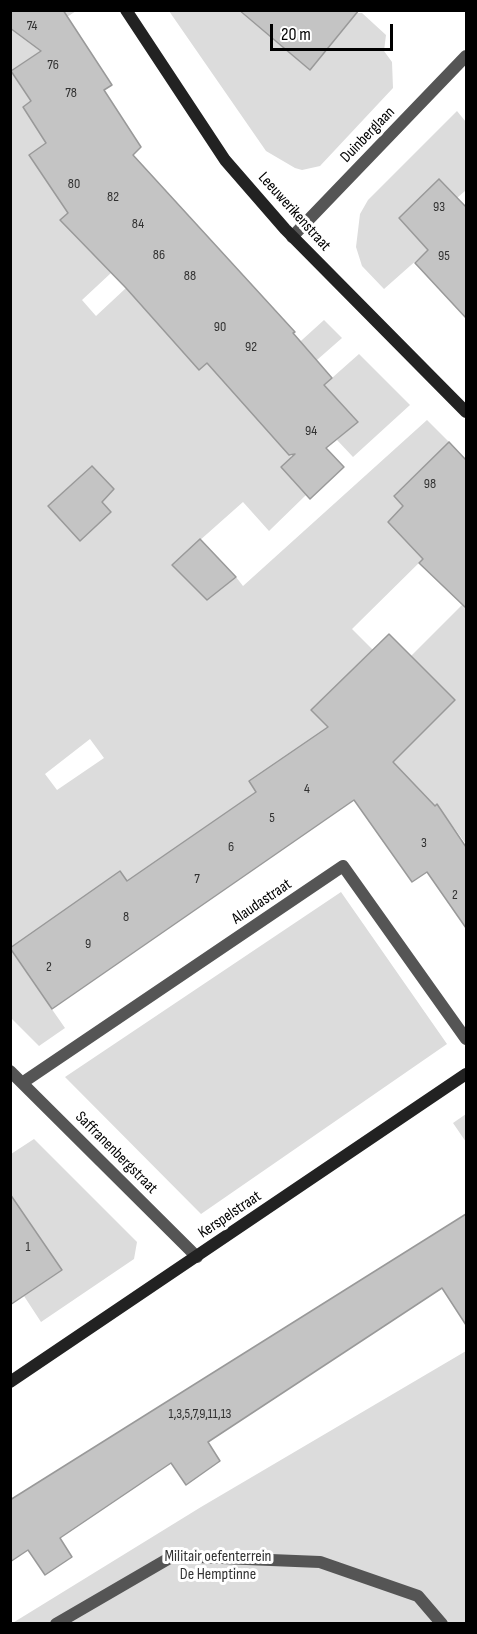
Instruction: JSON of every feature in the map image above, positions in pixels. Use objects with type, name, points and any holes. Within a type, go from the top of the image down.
[{"type":"street","name":"Leeuwerikenstraat","points":[[126,10],[225,160],[292,237],[466,412]]},
{"type":"street","name":"Duinberglaan","points":[[292,237],[466,56]]},
{"type":"street","name":"Alaudastraat","points":[[22,1083],[343,866],[466,1040]]},
{"type":"street","name":"Saffranenbergstraat","points":[[10,1071],[197,1257]]},
{"type":"street","name":"Kerspelstraat","points":[[10,1382],[466,1074]]},
{"type":"street","points":[[56,1623],[173,1556],[320,1562],[418,1596],[442,1623]]},
{"type":"green space","points":[[49,11],[76,11],[67,17],[75,28],[11,71],[11,28],[17,33]]},
{"type":"green space","points":[[169,11],[239,11],[310,70],[357,13],[362,13],[386,35],[384,51],[392,62],[393,88],[320,166],[302,170],[295,168],[266,151]]},
{"type":"green space","points":[[11,71],[31,101],[23,107],[47,142],[29,155],[68,213],[61,220],[111,273],[82,300],[96,316],[126,288],[199,370],[207,363],[238,398],[324,320],[342,338],[260,410],[271,434],[303,470],[292,480],[306,495],[269,531],[243,502],[172,565],[207,600],[236,577],[243,586],[427,420],[449,442],[394,495],[403,506],[388,522],[402,536],[430,552],[352,629],[373,650],[311,710],[354,752],[249,781],[256,792],[158,860],[166,872],[11,948]],"holes":[[[91,466],[114,489],[102,502],[111,512],[80,540],[48,506]],[[90,739],[104,758],[57,790],[45,774]]]},
{"type":"green space","points":[[457,111],[466,122],[465,191],[457,198],[439,180],[399,218],[428,250],[384,289],[362,266],[356,247],[360,214],[368,200]]},
{"type":"green space","points":[[359,354],[410,405],[353,457],[337,440],[358,421],[324,385]]},
{"type":"green space","points":[[463,604],[466,608],[466,844],[437,805],[383,842],[368,819],[393,762],[454,700],[411,656]]},
{"type":"green space","points":[[341,892],[447,1044],[201,1214],[65,1077]]},
{"type":"green space","points":[[10,949],[65,1028],[39,1046],[11,1018]]},
{"type":"green space","points":[[466,1114],[466,1142],[453,1123]]},
{"type":"green space","points":[[34,1139],[137,1242],[134,1259],[41,1322],[24,1296],[62,1270],[24,1214],[11,1224],[11,1154]]},
{"type":"green space","name":"Militair oefenterrein De Hemptinne","points":[[466,1351],[466,1623],[11,1624],[201,1507]]},
{"type":"building","points":[[10,10],[63,10],[112,85],[104,90],[141,147],[133,155],[295,332],[293,333],[332,378],[324,385],[358,422],[326,448],[344,467],[310,499],[281,467],[295,454],[289,455],[207,363],[199,370],[126,288],[60,220],[68,213],[29,155],[46,143],[23,107],[31,101],[11,71],[41,51],[10,28]]},
{"type":"building","points":[[239,10],[359,10],[310,70]]},
{"type":"building","points":[[439,179],[466,207],[466,318],[415,263],[428,250],[399,218]]},
{"type":"building","points":[[449,442],[466,460],[466,608],[419,563],[423,559],[388,522],[403,506],[394,496]]},
{"type":"building","points":[[92,466],[114,489],[102,502],[111,512],[80,541],[48,506]]},
{"type":"building","points":[[200,539],[236,577],[207,600],[172,565]]},
{"type":"building","points":[[389,634],[455,700],[393,762],[435,806],[437,804],[466,847],[466,928],[427,872],[412,882],[354,800],[52,1009],[10,948],[120,871],[127,881],[256,792],[249,781],[328,727],[311,710]]},
{"type":"building","points":[[10,1194],[62,1270],[10,1305]]},
{"type":"building","points":[[466,1214],[466,1325],[442,1288],[208,1442],[220,1461],[186,1485],[171,1463],[60,1538],[72,1557],[45,1575],[28,1550],[10,1562],[10,1500]]}]
